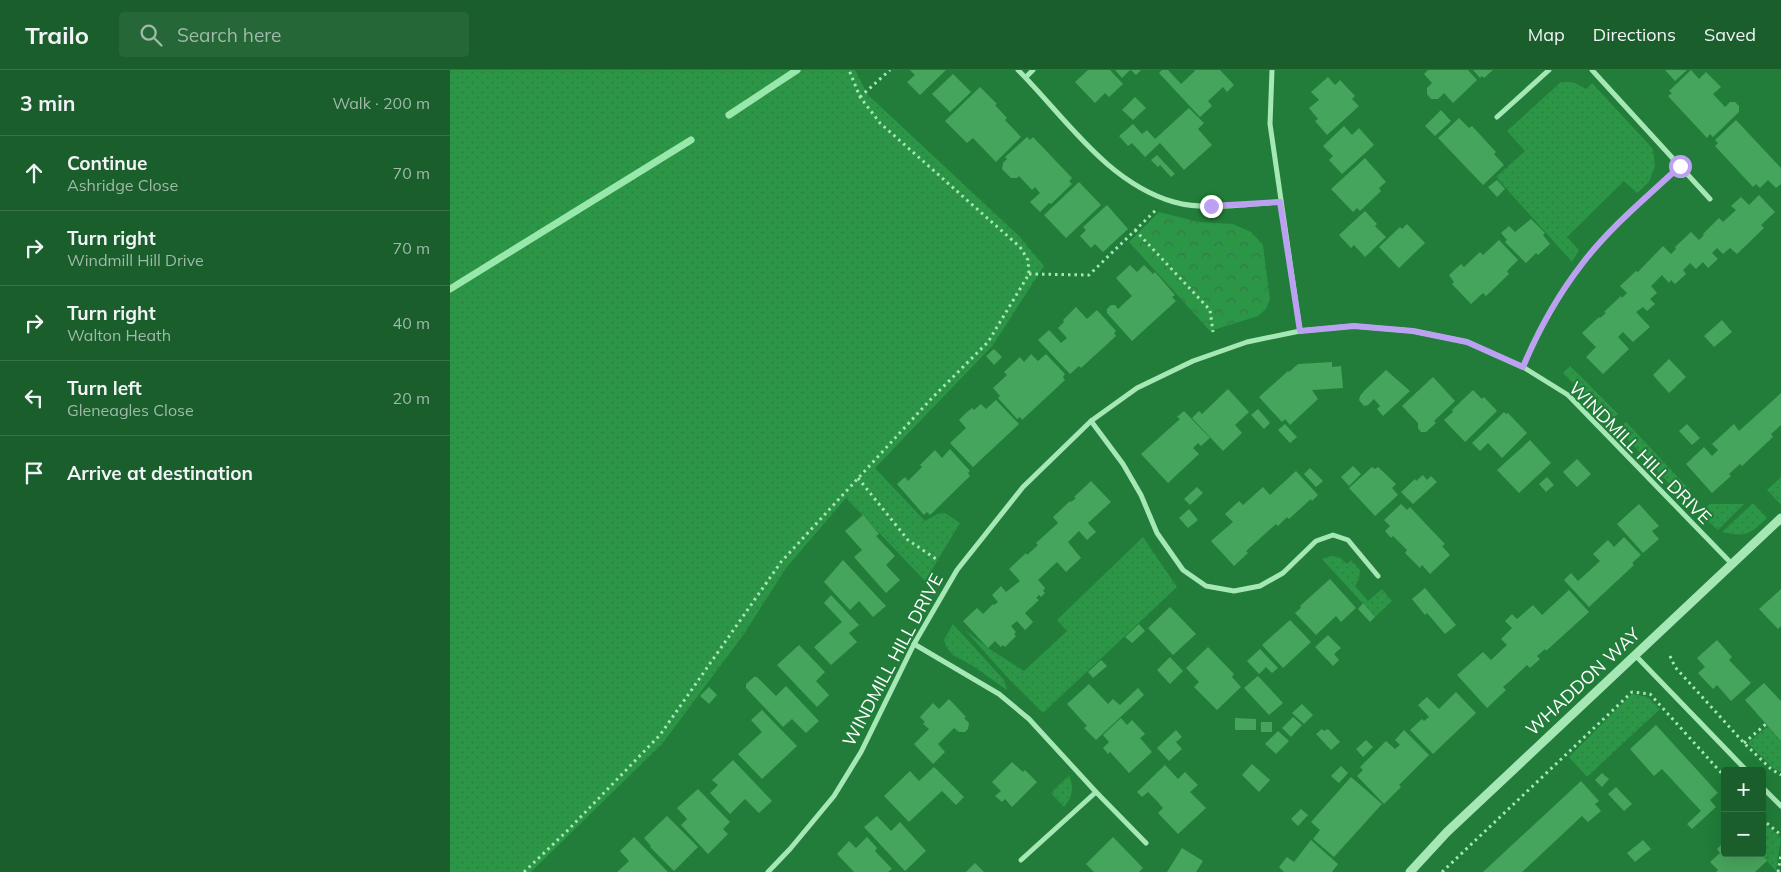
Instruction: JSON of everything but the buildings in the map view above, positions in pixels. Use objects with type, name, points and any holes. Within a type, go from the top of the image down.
[{"type":"street","points":[[1018,70],[1108,165],[1139,188],[1174,202],[1211,206],[1280,202]]},
{"type":"street","points":[[1026,77],[1033,70]]},
{"type":"street","points":[[1272,70],[1270,124],[1300,331]]},
{"type":"street","points":[[1497,117],[1549,70]]},
{"type":"street","points":[[1592,70],[1710,199]]},
{"type":"street","points":[[1523,367],[1534,340],[1582,263],[1615,228],[1680,166]]},
{"type":"street","name":"WINDMILL HILL DRIVE","points":[[768,872],[790,849],[834,796],[861,752],[914,644],[957,570],[1023,487],[1091,421],[1136,388],[1193,361],[1248,342],[1300,331],[1354,326],[1413,331],[1467,342],[1523,367],[1568,395],[1732,564]]},
{"type":"street","points":[[1091,421],[1123,464],[1142,495],[1157,533],[1183,570],[1206,586],[1234,591],[1260,586],[1283,573],[1316,541],[1333,534],[1348,540],[1378,576]]},
{"type":"street","name":"WHADDON WAY","points":[[1410,872],[1447,832],[1781,518]]},
{"type":"street","points":[[914,644],[999,694],[1029,719],[1146,843]]},
{"type":"street","points":[[1635,655],[1743,767]]},
{"type":"street","points":[[1766,791],[1781,806]]},
{"type":"street","points":[[1021,860],[1096,792]]},
{"type":"path","points":[[524,872],[660,736],[780,562],[988,342],[1029,274],[1028,260],[1020,247],[880,123],[860,97],[849,70]]},
{"type":"path","points":[[860,97],[890,70]]},
{"type":"path","points":[[1029,274],[1089,275],[1158,209]]},
{"type":"path","points":[[1135,230],[1210,310],[1214,332]]},
{"type":"path","points":[[858,478],[908,540],[939,561]]},
{"type":"path","points":[[1670,656],[1675,666],[1744,743],[1771,769],[1781,775]]},
{"type":"path","points":[[1442,872],[1632,692],[1650,694],[1721,773]]},
{"type":"path","points":[[1744,743],[1766,724]]},
{"type":"path","points":[[1766,822],[1781,835]]},
{"type":"path","points":[[1780,872],[1781,855]]},
{"type":"green space","points":[[450,70],[855,70],[868,95],[1019,236],[1044,266],[993,345],[875,468],[925,521],[937,514],[945,513],[960,523],[925,581],[846,498],[786,568],[744,634],[662,744],[531,872],[450,872]]},
{"type":"green space","points":[[1561,82],[1573,82],[1586,89],[1592,83],[1653,149],[1655,166],[1649,182],[1637,193],[1624,181],[1567,237],[1579,250],[1572,262],[1496,177],[1525,151],[1507,131]]},
{"type":"green space","points":[[1159,212],[1199,222],[1233,224],[1251,232],[1263,245],[1270,299],[1266,309],[1258,316],[1210,331],[1129,242]]},
{"type":"green space","points":[[1570,366],[1618,414],[1610,421],[1563,373]]},
{"type":"green space","points":[[1626,422],[1690,490],[1682,497],[1618,429]]},
{"type":"green space","points":[[1781,477],[1781,505],[1767,490]]},
{"type":"green space","points":[[1753,503],[1767,518],[1761,524],[1747,533],[1722,532]]},
{"type":"green space","points":[[1710,504],[1744,504],[1718,530],[1699,513]]},
{"type":"green space","points":[[1143,537],[1177,587],[1043,713],[1007,677],[965,630],[988,648],[1024,671],[1067,631],[1057,620]]},
{"type":"green space","points":[[1330,556],[1339,557],[1347,564],[1351,560],[1360,570],[1359,579],[1355,586],[1368,601],[1382,589],[1392,601],[1375,617],[1322,559]]},
{"type":"green space","points":[[953,624],[1004,680],[1007,690],[973,666],[953,655],[947,648],[944,640]]},
{"type":"green space","points":[[1632,694],[1648,697],[1660,709],[1587,777],[1569,757]]},
{"type":"green space","points":[[1768,726],[1781,741],[1781,772],[1773,768],[1748,743]]},
{"type":"green space","points":[[1069,775],[1072,792],[1064,807],[1051,793]]},
{"type":"green space","points":[[1766,825],[1781,838],[1776,871],[1764,857],[1766,857]]},
{"type":"waterway","points":[[729,115],[797,70]]},
{"type":"waterway","points":[[450,289],[691,140]]},
{"type":"route","points":[[1211,206],[1280,202],[1300,331],[1354,326],[1413,331],[1467,342],[1523,367],[1534,340],[1582,263],[1615,228],[1680,166]]}]
